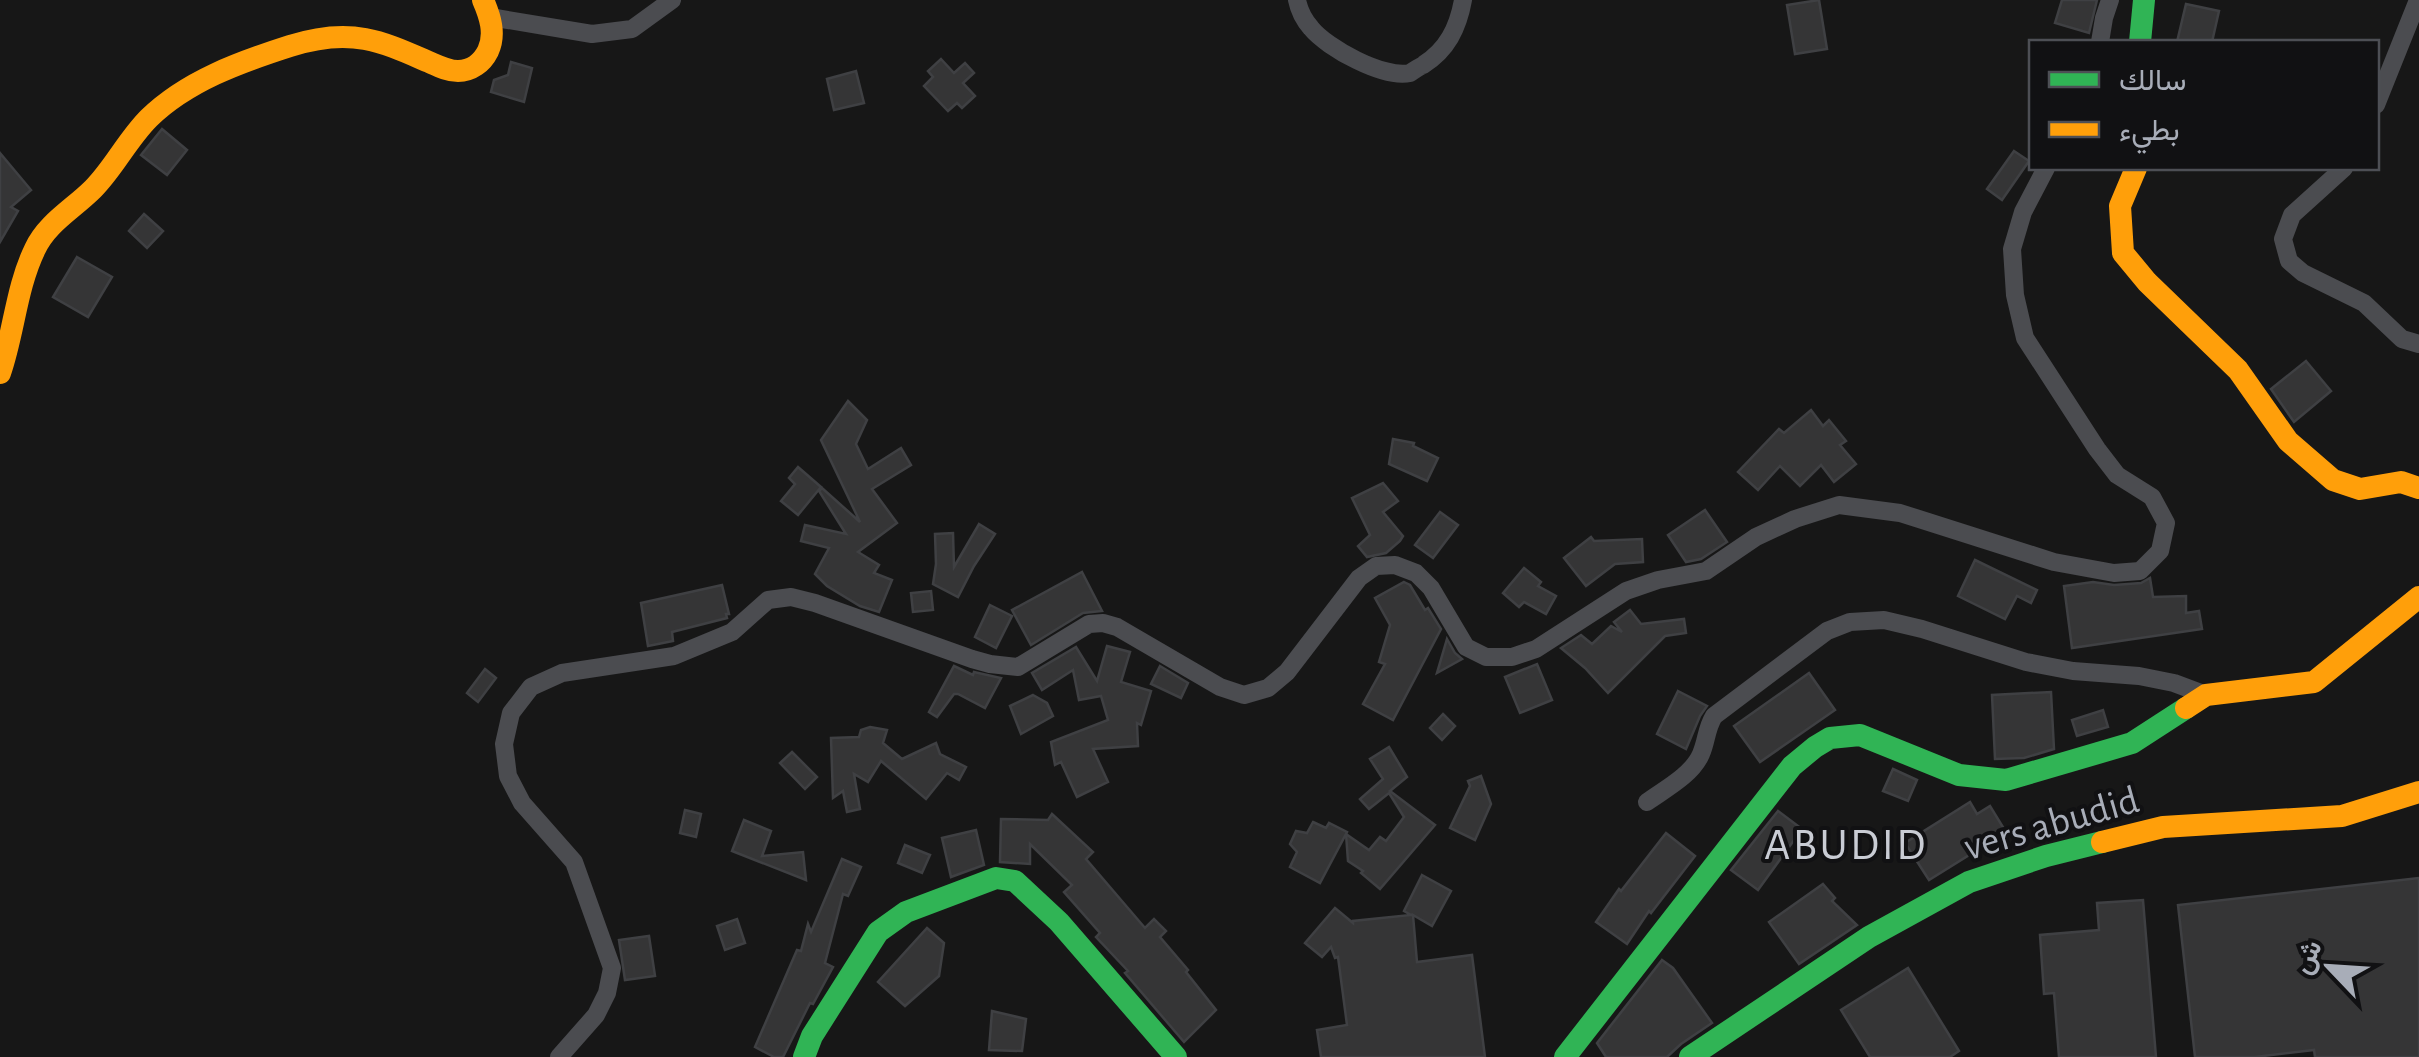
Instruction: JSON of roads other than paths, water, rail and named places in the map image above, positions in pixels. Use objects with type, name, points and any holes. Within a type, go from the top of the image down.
[{"type":"street","points":[[0,373],[26,273],[48,228],[110,170],[135,132],[170,100],[200,82],[290,46],[328,36],[388,45],[460,72],[485,59],[492,39],[487,9],[592,34],[632,29],[672,0]]},
{"type":"street","points":[[1297,0],[1312,30],[1345,54],[1376,70],[1410,73],[1440,54],[1460,18],[1463,0]]},
{"type":"street","points":[[2100,40],[2110,0]]},
{"type":"street","points":[[2140,40],[2144,0]]},
{"type":"street","points":[[2379,97],[2418,0]]},
{"type":"street","points":[[558,1057],[596,1014],[607,993],[612,968],[574,862],[522,803],[508,776],[504,744],[510,713],[531,687],[546,680],[674,656],[732,632],[768,600],[791,597],[816,603],[972,659],[1018,667],[1090,624],[1103,623],[1117,627],[1220,687],[1244,694],[1268,688],[1287,672],[1359,578],[1376,566],[1395,565],[1416,573],[1431,588],[1466,647],[1486,657],[1512,658],[1536,649],[1626,590],[1706,571],[1756,537],[1795,518],[1839,505],[1900,514],[2054,562],[2114,573],[2140,572],[2160,552],[2166,523],[2152,497],[2117,475],[2097,450],[2025,338],[2015,295],[2012,249],[2024,212],[2045,170]]},
{"type":"street","points":[[2135,170],[2120,206],[2124,253],[2146,282],[2238,370],[2288,440],[2333,480],[2360,489],[2401,482],[2419,488]]},
{"type":"street","points":[[2342,170],[2292,215],[2284,239],[2289,260],[2303,273],[2364,303],[2402,339],[2419,344]]},
{"type":"street","points":[[1565,1057],[1792,766],[1825,739],[1860,735],[1959,775],[2006,780],[2132,743],[2206,695],[2314,682],[2419,597]]},
{"type":"street","points":[[1647,802],[1690,770],[1701,754],[1707,727],[1714,716],[1827,631],[1850,622],[1884,620],[2026,662],[2174,682],[2206,695]]},
{"type":"street","name":"vers abudid","points":[[1690,1057],[1869,938],[1969,882],[2046,856],[2164,827],[2342,816],[2418,791]]},
{"type":"street","points":[[804,1057],[812,1036],[878,932],[906,912],[996,878],[1016,881],[1059,922],[1176,1057]]},
{"type":"district","name":"ABUDID","points":[[1846,843]]}]
